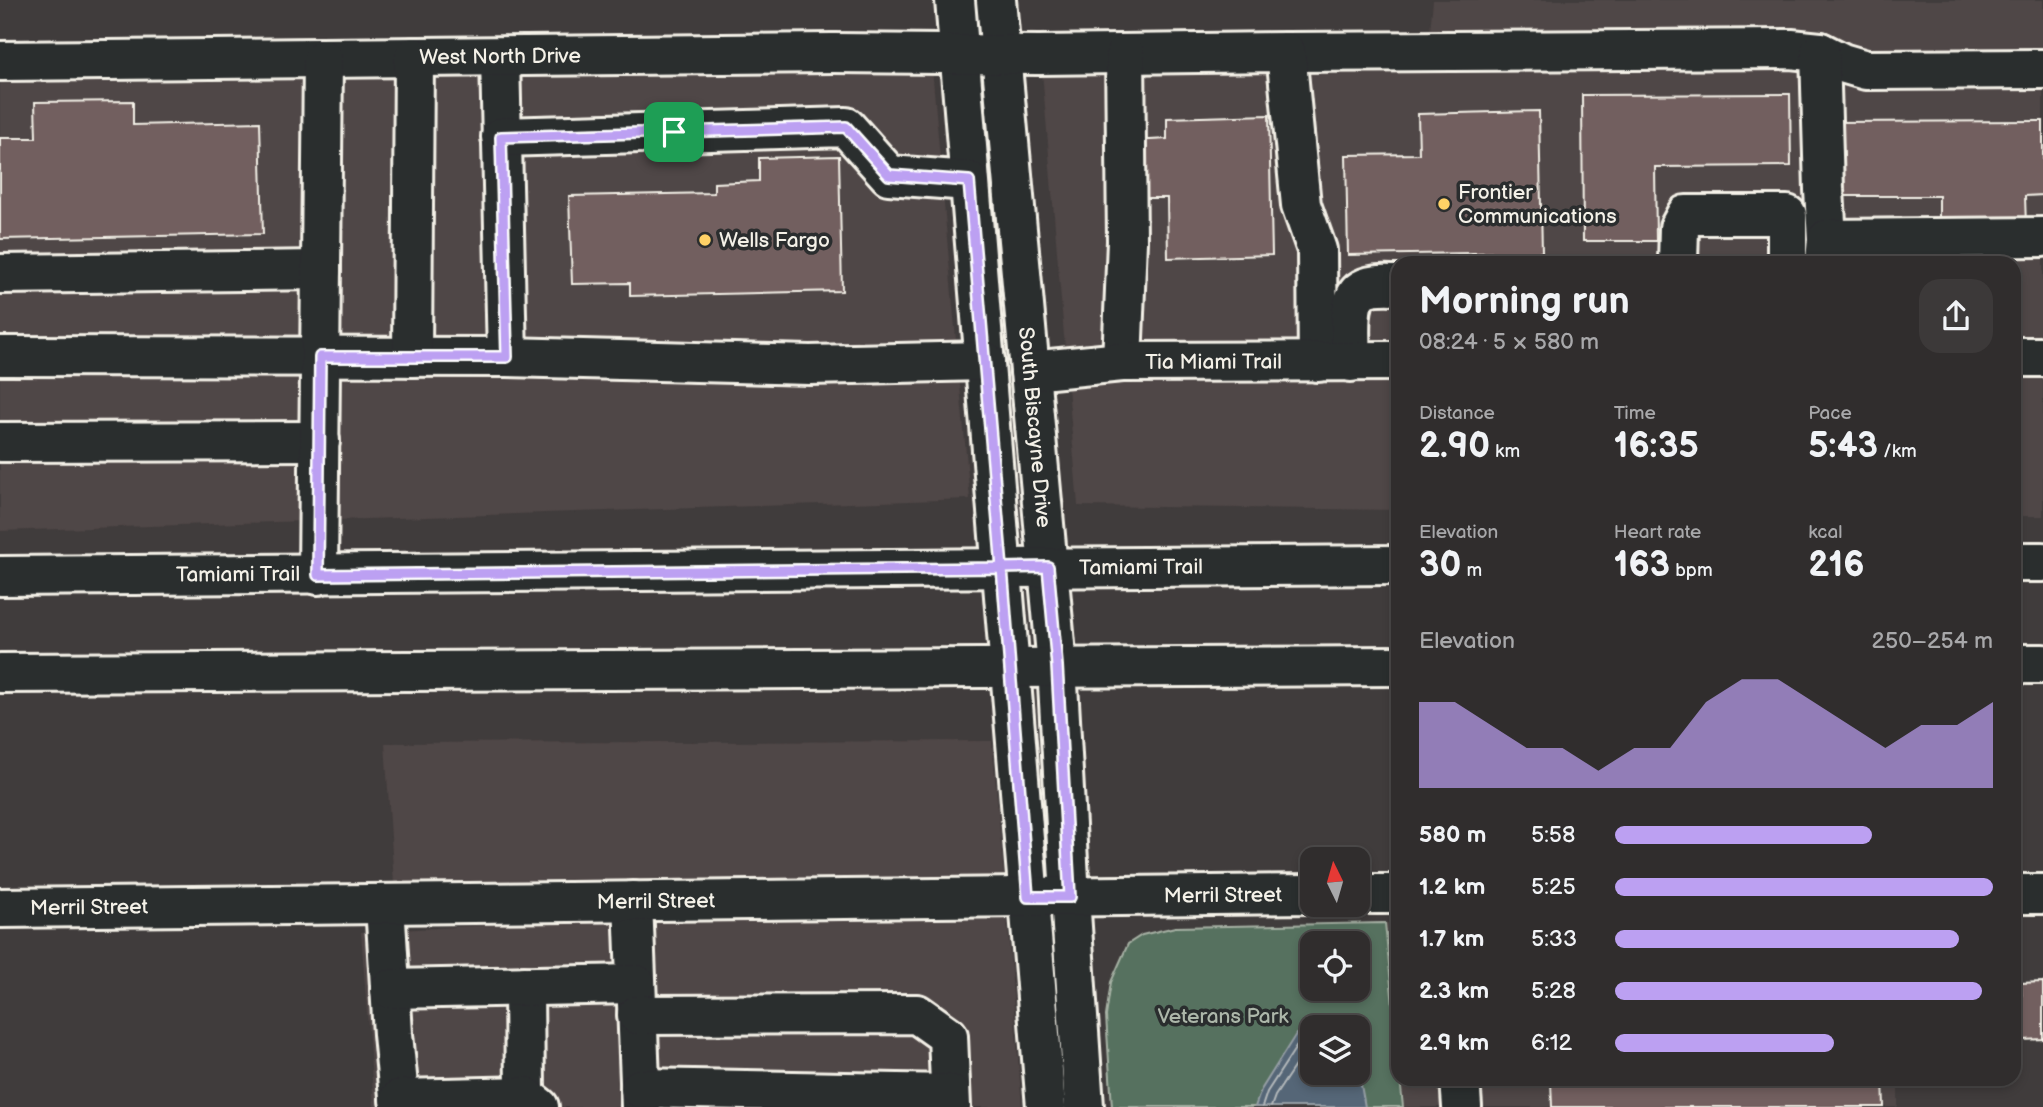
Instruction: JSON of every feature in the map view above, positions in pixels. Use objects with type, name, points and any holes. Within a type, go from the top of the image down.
[{"type":"street","points":[[955,0],[1046,1107]]},
{"type":"street","name":"South Biscayne Drive","points":[[996,0],[1057,666],[1084,1107]]},
{"type":"street","name":"West North Drive","points":[[0,61],[1791,49],[1820,52],[1866,71],[2043,69]]},
{"type":"street","points":[[1286,52],[1301,205],[1317,250],[1334,362]]},
{"type":"street","points":[[1820,52],[1826,252],[2043,237]]},
{"type":"street","points":[[1122,362],[1127,241],[1125,54]]},
{"type":"street","points":[[412,357],[414,57]]},
{"type":"street","points":[[500,57],[507,357]]},
{"type":"street","points":[[318,575],[323,59]]},
{"type":"street","points":[[501,137],[846,127],[889,175],[969,181]]},
{"type":"street","points":[[1678,256],[1679,228],[1686,215],[1787,215],[1787,256]]},
{"type":"street","points":[[0,274],[321,270]]},
{"type":"street","points":[[1334,362],[1352,304],[1360,291],[1375,285],[1391,285]]},
{"type":"street","points":[[0,356],[507,357],[810,365],[985,361]]},
{"type":"street","points":[[2021,357],[2043,357]]},
{"type":"street","name":"Tia Miami Trail","points":[[1030,371],[1122,362],[1391,361]]},
{"type":"street","points":[[0,442],[320,441]]},
{"type":"street","points":[[2021,562],[2043,562]]},
{"type":"street","name":"Tamiami Trail","points":[[0,576],[1391,565]]},
{"type":"street","points":[[2021,664],[2043,664]]},
{"type":"street","points":[[0,673],[1391,666]]},
{"type":"street","name":"Merril Street","points":[[0,908],[1300,894]]},
{"type":"street","points":[[1370,894],[1391,894]]},
{"type":"street","points":[[2021,894],[2043,894]]},
{"type":"street","points":[[390,989],[524,986],[637,1000],[917,1014],[948,1036],[951,1100],[640,1098],[637,1000],[634,901]]},
{"type":"street","points":[[386,905],[400,1103],[532,1101],[524,986]]},
{"type":"street","points":[[1461,1086],[1462,1107]]},
{"type":"shaded area","points":[[1433,0],[2043,0],[2043,337],[2021,337],[2021,256],[1391,256],[1391,341],[1122,342],[1065,348],[1041,59],[1428,52]]},
{"type":"shaded area","points":[[931,56],[970,499],[0,531],[0,62]]},
{"type":"shaded area","points":[[2021,376],[2043,376],[2043,516],[2021,516]]},
{"type":"shaded area","points":[[1391,380],[1391,510],[1078,506],[1068,387],[1123,382]]},
{"type":"shaded area","points":[[992,741],[1004,877],[394,885],[385,743]]},
{"type":"shaded area","points":[[1007,917],[1022,1107],[374,1107],[361,932],[564,921]]},
{"type":"shaded area","points":[[1385,923],[1391,923],[1391,985]]},
{"type":"shaded area","points":[[1401,1086],[1898,1086],[1898,1107],[1403,1107]]},
{"type":"green space","name":"Veterans Park","points":[[1385,923],[1391,985],[1391,1086],[1401,1086],[1403,1107],[1112,1107],[1106,1016],[1111,982],[1128,944],[1142,935],[1175,927]]},
{"type":"water","points":[[1300,1033],[1300,1085],[1361,1085],[1365,1107],[1255,1107],[1261,1090],[1296,1034]]},
{"type":"building","points":[[1790,94],[1791,166],[1655,167],[1656,241],[1583,241],[1582,95]]},
{"type":"building","points":[[133,101],[133,125],[260,122],[263,234],[0,239],[0,138],[36,138],[35,102]]},
{"type":"building","name":"Frontier Communications","points":[[1539,111],[1542,252],[1348,255],[1346,155],[1419,154],[1418,114]]},
{"type":"building","points":[[1269,115],[1272,255],[1168,258],[1167,198],[1134,198],[1133,141],[1167,139],[1167,118]]},
{"type":"building","points":[[2043,121],[2043,195],[2025,196],[2026,226],[1939,227],[1939,196],[1832,196],[1832,122]]},
{"type":"building","name":"Wells Fargo","points":[[839,156],[842,291],[630,296],[630,283],[572,284],[569,196],[714,193],[714,183],[759,181],[759,158]]},
{"type":"building","points":[[2043,982],[2043,1039],[2023,1040],[2021,983]]},
{"type":"building","points":[[1551,1086],[1883,1086],[1884,1107],[1552,1107]]},
{"type":"place","name":"Frontier Communications","points":[[1444,204]]},
{"type":"place","name":"Wells Fargo","points":[[705,240]]},
{"type":"route","points":[[674,132],[501,137],[507,357],[320,357],[318,575],[1002,568],[1048,567],[1057,666],[1070,897],[1028,897],[1002,568],[969,181],[889,175],[846,127],[674,132]]}]
